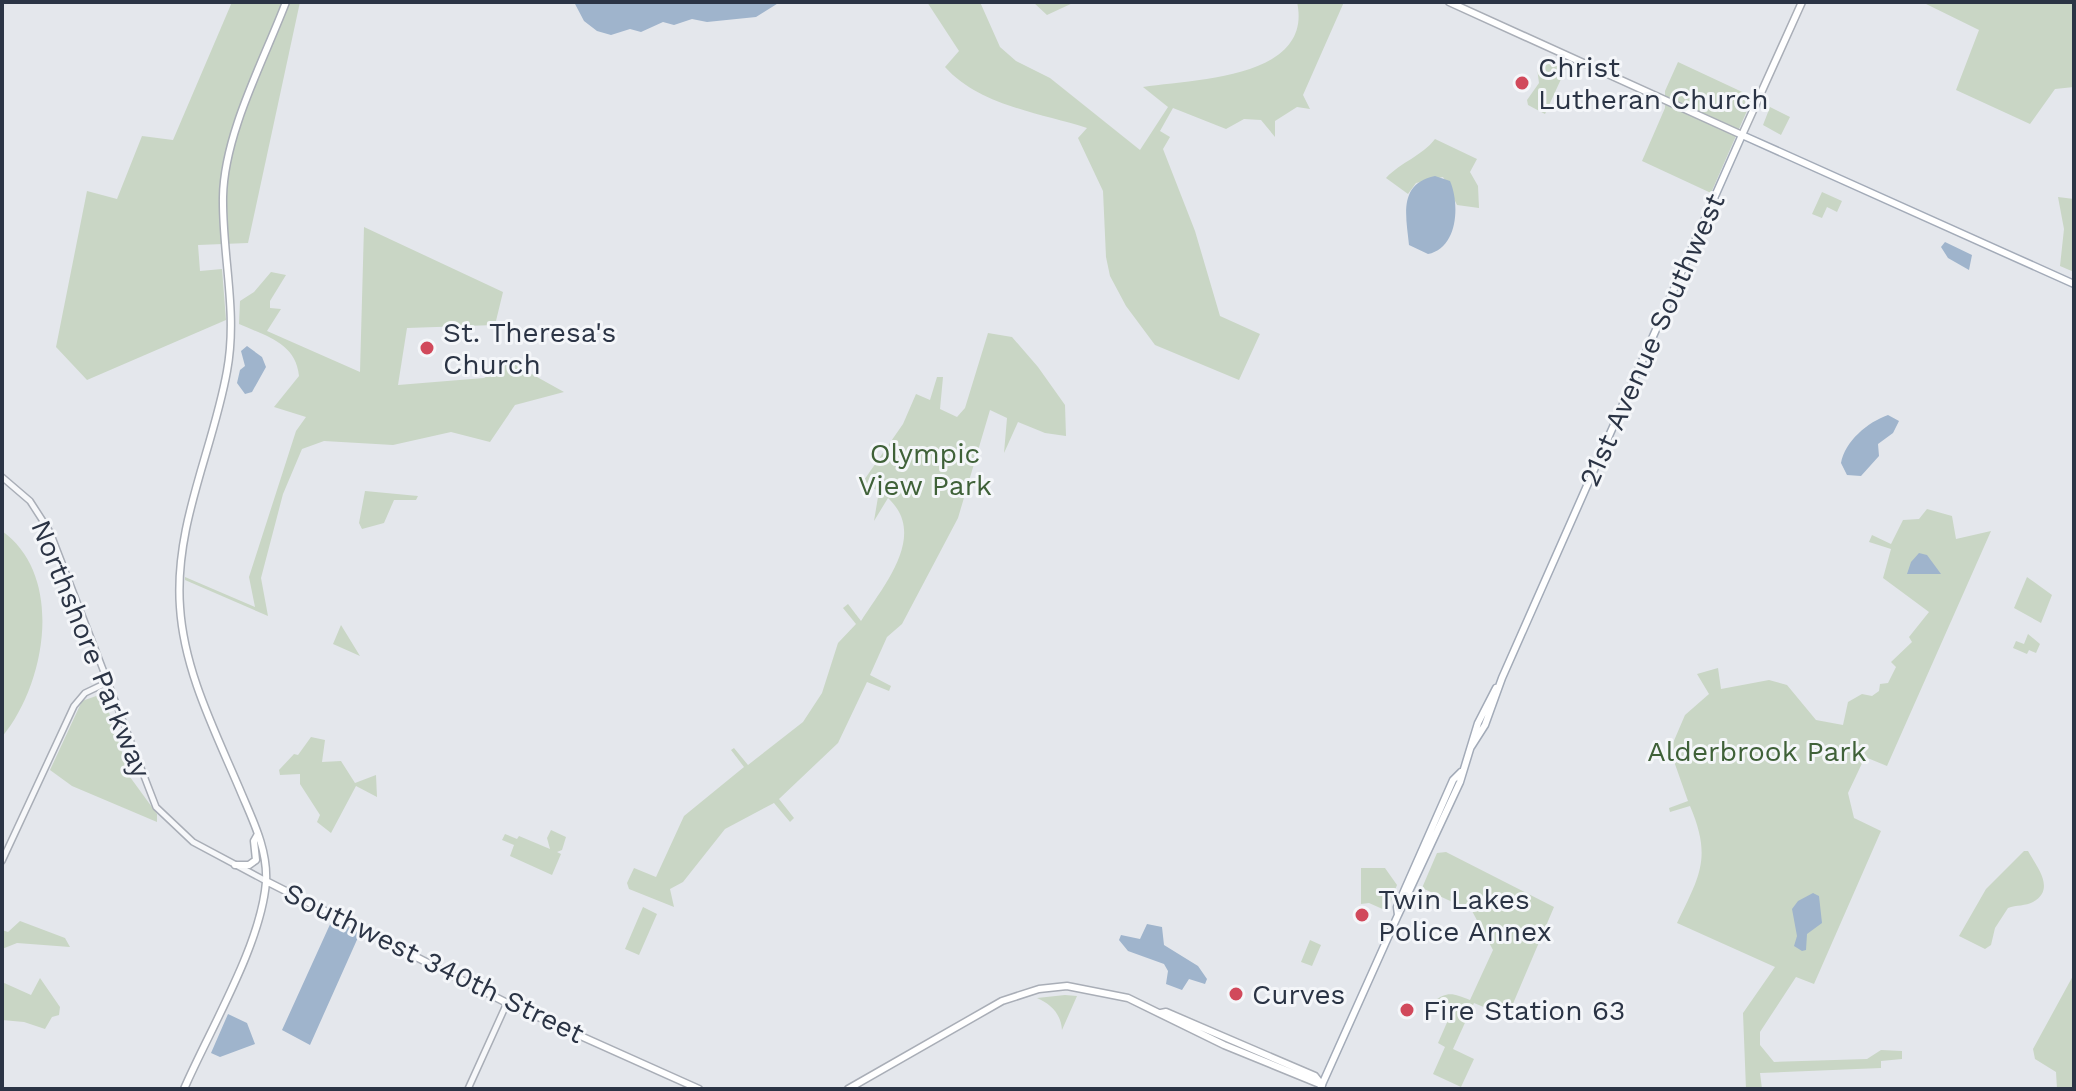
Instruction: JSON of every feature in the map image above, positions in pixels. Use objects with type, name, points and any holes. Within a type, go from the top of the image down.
[{"type":"main road","points":[[184,1089],[256,927],[266,881],[258,834],[187,655],[179,587],[187,526],[222,395],[231,347],[231,293],[223,195],[228,158],[286,2]]},
{"type":"main road","points":[[1449,2],[2074,284]]},
{"type":"main road","name":"21st Avenue Southwest","points":[[1321,1087],[1398,915],[1397,907],[1453,780],[1461,772],[1471,747],[1485,725],[1502,678],[1802,2]]},
{"type":"main road","points":[[235,865],[249,865],[256,860],[254,841],[258,834]]},
{"type":"main road","name":"Southwest 340th Street","points":[[266,881],[507,1003],[699,1089]]},
{"type":"main road","points":[[848,1089],[995,1004],[1039,989],[1067,986],[1114,993],[1161,1013],[1166,1012],[1315,1076],[1321,1087]]},
{"type":"main road","points":[[1161,1013],[1163,1018],[1330,1089]]},
{"type":"main road","points":[[1224,1045],[1243,1046]]},
{"type":"street","name":"Northshore Parkway","points":[[2,477],[30,501],[50,532],[149,795],[174,828]]},
{"type":"street","points":[[2,861],[74,706],[85,693],[106,683]]},
{"type":"street","name":"Southwest 340th Street","points":[[174,828],[266,881]]},
{"type":"street","points":[[468,1089],[507,1003]]},
{"type":"green space","points":[[232,2],[300,2],[248,243],[198,245],[200,271],[222,269],[226,320],[87,380],[56,347],[87,191],[117,199],[142,136],[173,140]]},
{"type":"green space","points":[[927,2],[980,2],[1000,47],[1016,61],[1050,78],[1140,150],[1168,107],[1143,87],[1219,77],[1269,61],[1287,47],[1297,27],[1297,2],[1344,2],[1303,95],[1310,109],[1297,107],[1275,121],[1275,137],[1261,120],[1244,119],[1226,129],[1173,108],[1160,131],[1170,137],[1163,149],[1195,231],[1220,316],[1260,334],[1239,380],[1155,345],[1126,306],[1110,276],[1106,257],[1103,191],[1078,138],[1087,128],[992,99],[959,80],[945,67],[959,51]]},
{"type":"green space","points":[[1033,2],[1075,2],[1047,15]]},
{"type":"green space","points":[[1922,2],[2074,2],[2074,87],[2055,89],[2030,124],[1956,90],[1979,30]]},
{"type":"green space","points":[[1548,60],[1567,66],[1545,114],[1528,105],[1527,100],[1539,83],[1537,68]]},
{"type":"green space","points":[[1678,62],[1753,97],[1711,193],[1642,161],[1665,108],[1665,91]]},
{"type":"green space","points":[[1770,107],[1790,117],[1781,135],[1763,125]]},
{"type":"green space","points":[[1435,139],[1477,159],[1470,172],[1478,186],[1479,208],[1457,205],[1443,177],[1416,183],[1408,194],[1386,178]]},
{"type":"green space","points":[[1822,192],[1842,201],[1837,212],[1827,207],[1822,218],[1812,214]]},
{"type":"green space","points":[[2058,197],[2074,199],[2074,272],[2060,266],[2064,229]]},
{"type":"green space","points":[[364,227],[503,292],[495,325],[407,328],[398,385],[484,378],[510,362],[564,392],[515,405],[490,442],[451,432],[393,445],[324,441],[302,449],[283,494],[261,578],[268,616],[185,580],[185,577],[255,607],[249,577],[296,431],[306,417],[274,407],[299,376],[297,365],[278,342],[239,324],[240,301],[254,292],[271,272],[286,275],[270,301],[270,308],[281,309],[267,331],[360,372]]},
{"type":"green space","name":"Olympic View Park","points":[[988,333],[1012,337],[1038,367],[1065,405],[1066,436],[1045,433],[1018,422],[1004,453],[1007,418],[990,410],[958,518],[902,624],[887,637],[870,675],[891,686],[889,691],[867,682],[838,743],[779,799],[794,818],[790,822],[774,803],[725,829],[683,882],[670,889],[674,907],[629,889],[627,883],[634,868],[656,877],[684,816],[744,767],[731,750],[734,748],[748,765],[803,722],[822,693],[838,643],[856,624],[843,608],[848,604],[861,621],[890,576],[903,544],[904,528],[899,512],[888,498],[874,521],[879,491],[862,483],[903,424],[916,394],[930,400],[937,377],[943,377],[940,409],[957,417],[965,408]]},
{"type":"green space","points":[[365,491],[418,496],[416,500],[394,500],[384,523],[362,529],[359,523]]},
{"type":"green space","name":"Alderbrook Park","points":[[1927,509],[1952,516],[1956,539],[1991,531],[1887,766],[1865,757],[1848,793],[1854,818],[1881,831],[1814,984],[1796,977],[1760,1032],[1760,1045],[1774,1062],[1867,1059],[1881,1050],[1902,1051],[1902,1059],[1881,1061],[1881,1068],[1760,1073],[1762,1089],[1746,1089],[1743,1013],[1775,967],[1677,923],[1697,879],[1702,853],[1690,806],[1670,812],[1669,808],[1688,801],[1670,750],[1685,715],[1709,694],[1697,674],[1718,668],[1721,689],[1769,680],[1787,685],[1816,720],[1843,725],[1848,702],[1862,694],[1872,696],[1879,691],[1880,684],[1888,683],[1896,667],[1891,662],[1912,642],[1909,637],[1929,612],[1883,578],[1891,549],[1869,542],[1872,535],[1891,544],[1903,520],[1919,519]]},
{"type":"green space","points":[[2,531],[22,551],[35,575],[41,602],[42,631],[38,660],[29,689],[2,737]]},
{"type":"green space","points":[[2027,577],[2052,595],[2041,623],[2014,608]]},
{"type":"green space","points":[[341,625],[360,656],[333,644]]},
{"type":"green space","points":[[2028,634],[2040,644],[2036,653],[2029,650],[2027,654],[2013,648],[2016,641],[2024,644]]},
{"type":"green space","points":[[99,695],[104,697],[130,777],[157,814],[157,822],[72,786],[50,770],[82,701]]},
{"type":"green space","points":[[311,737],[325,740],[322,762],[341,761],[355,783],[376,775],[377,797],[356,786],[331,833],[317,822],[320,815],[300,784],[300,774],[280,775],[279,770],[294,754],[298,755]]},
{"type":"green space","points":[[551,830],[566,837],[562,850],[557,852],[561,854],[552,875],[510,856],[514,845],[502,840],[505,834],[517,839],[519,836],[550,849],[547,838]]},
{"type":"green space","points":[[2024,851],[2028,851],[2040,871],[2044,884],[2040,897],[2030,903],[2008,908],[1995,928],[1991,945],[1985,949],[1959,936],[1986,889]]},
{"type":"green space","points":[[1446,852],[1554,907],[1512,1006],[1491,1010],[1474,1003],[1453,1049],[1474,1059],[1461,1087],[1433,1074],[1445,1047],[1438,1043],[1452,1011],[1433,1002],[1451,994],[1470,1000],[1493,950],[1472,911],[1422,888],[1437,853]]},
{"type":"green space","points":[[1361,868],[1385,868],[1397,885],[1387,911],[1369,903],[1361,904]]},
{"type":"green space","points":[[643,907],[657,914],[639,955],[625,949]]},
{"type":"green space","points":[[20,921],[65,938],[70,947],[17,943],[2,949],[2,930],[8,932]]},
{"type":"green space","points":[[1310,940],[1321,945],[1312,966],[1301,962]]},
{"type":"green space","points":[[2074,974],[2074,1089],[2057,1089],[2056,1072],[2035,1059],[2033,1049]]},
{"type":"green space","points":[[40,978],[60,1007],[59,1015],[52,1017],[45,1029],[24,1022],[2,1020],[2,982],[31,995]]},
{"type":"green space","points":[[1077,996],[1062,1030],[1054,1010],[1037,998]]},
{"type":"water","points":[[574,2],[780,2],[756,17],[707,22],[692,19],[674,25],[663,22],[641,32],[630,29],[611,35],[597,31],[584,21]]},
{"type":"water","points":[[1435,176],[1450,181],[1455,213],[1446,243],[1428,254],[1409,245],[1406,212],[1410,193],[1415,186]]},
{"type":"water","points":[[1945,242],[1972,255],[1969,270],[1948,258],[1941,247]]},
{"type":"water","points":[[247,346],[262,357],[266,367],[252,392],[245,394],[237,383],[240,370],[245,366],[241,351]]},
{"type":"water","points":[[1888,415],[1899,421],[1893,433],[1878,444],[1879,456],[1861,476],[1847,475],[1841,463],[1847,447],[1865,427]]},
{"type":"water","points":[[1919,553],[1927,555],[1941,574],[1907,574],[1911,562]]},
{"type":"water","points":[[1813,893],[1819,896],[1822,923],[1807,934],[1806,950],[1802,951],[1794,946],[1797,936],[1792,909],[1798,901]]},
{"type":"water","points":[[332,920],[360,933],[310,1045],[282,1030]]},
{"type":"water","points":[[1147,924],[1162,927],[1164,945],[1198,966],[1207,979],[1205,984],[1189,979],[1182,990],[1166,984],[1168,971],[1164,964],[1128,951],[1119,940],[1121,935],[1140,939]]},
{"type":"water","points":[[228,1014],[247,1023],[255,1044],[220,1057],[211,1053]]},
{"type":"place","name":"Christ Lutheran Church","points":[[1522,83]]},
{"type":"place","name":"St. Theresa's Church","points":[[427,348]]},
{"type":"place","name":"Twin Lakes Police Annex","points":[[1362,915]]},
{"type":"place","name":"Curves","points":[[1236,994]]},
{"type":"place","name":"Fire Station 63","points":[[1407,1010]]}]
